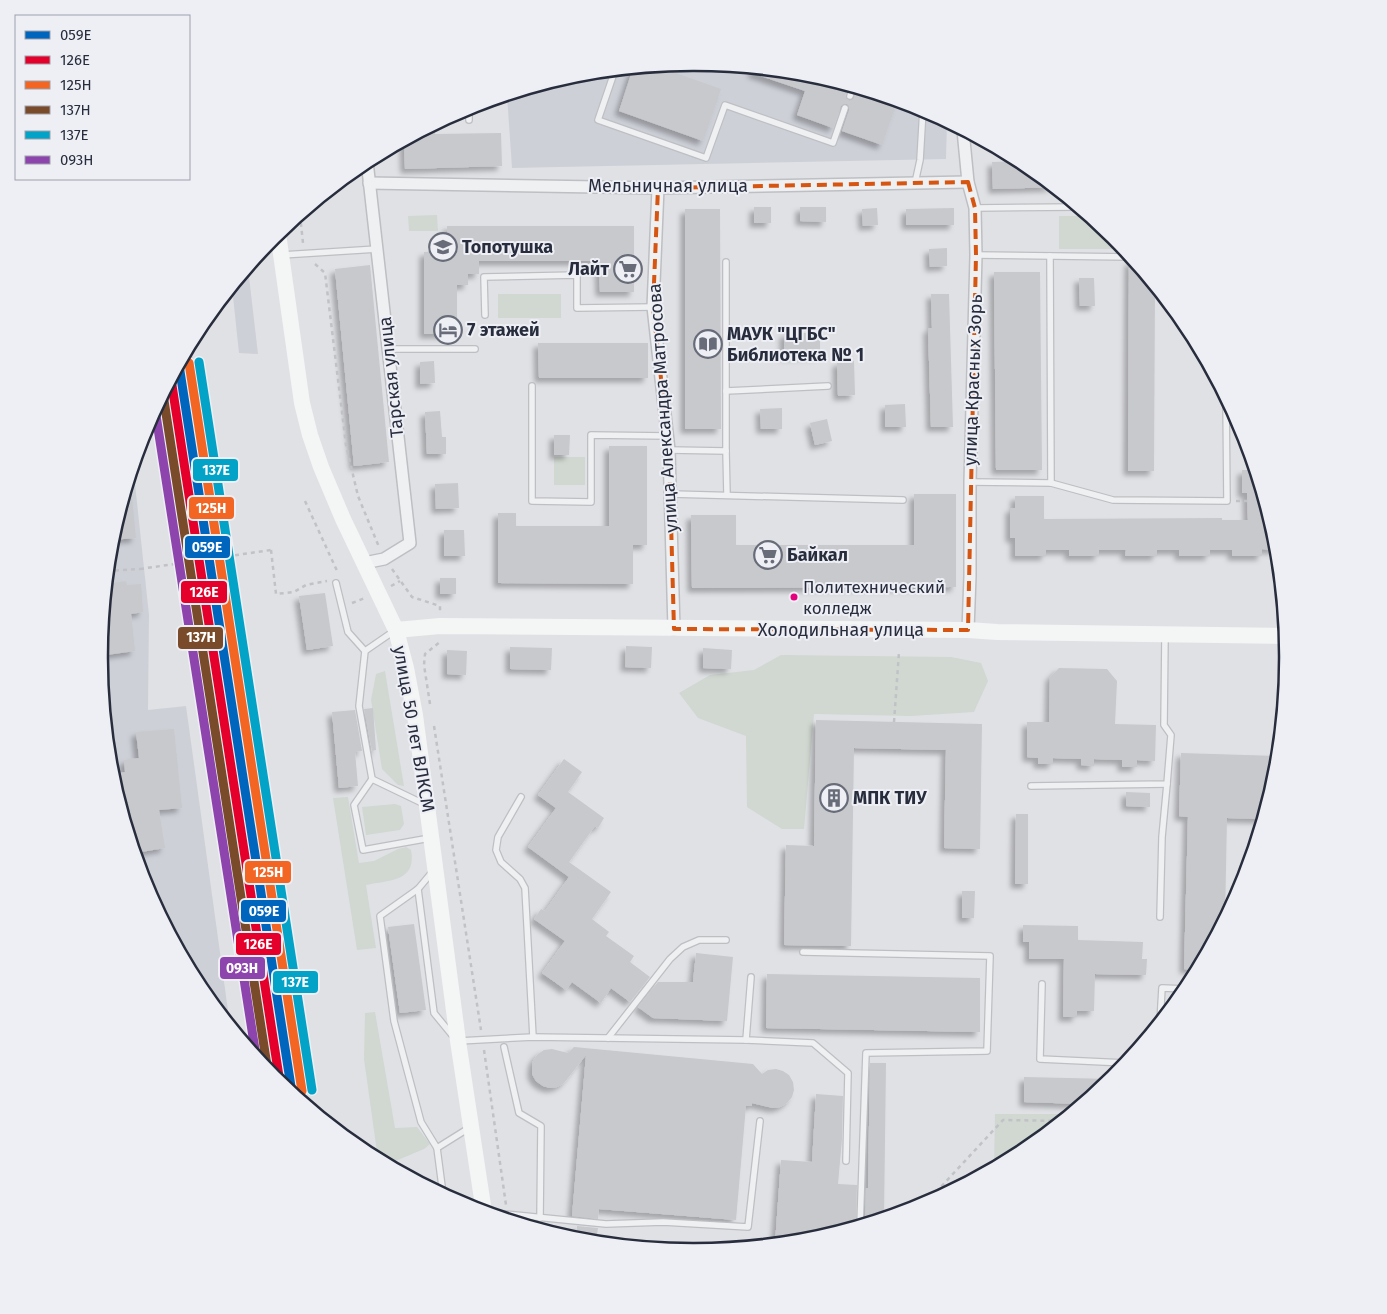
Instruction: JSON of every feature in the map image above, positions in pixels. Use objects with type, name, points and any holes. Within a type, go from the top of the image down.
[{"type":"street","name":"улица Красных Зорь","points":[[964,138],[968,182],[975,208],[976,255],[968,630]]},
{"type":"street","name":"Тарская улица","points":[[364,563],[384,559],[410,543],[368,170]]},
{"type":"street","name":"Мельничная улица","points":[[369,183],[658,188],[968,182]]},
{"type":"street","name":"улица Александра Матросова","points":[[658,188],[653,307],[669,450],[674,629]]},
{"type":"street","name":"улица 50 лет ВЛКСМ","points":[[279,243],[302,403],[310,435],[343,519],[396,630],[406,668],[415,715],[458,1041],[483,1203]]},
{"type":"street","name":"Холодильная улица","points":[[396,630],[440,626],[968,630],[1278,636]]},
{"type":"lane","points":[[613,77],[598,120],[706,158],[725,105],[833,143],[845,108]]},
{"type":"lane","points":[[915,183],[920,160],[922,118]]},
{"type":"lane","points":[[975,208],[1068,207]]},
{"type":"lane","points":[[280,255],[376,250]]},
{"type":"lane","points":[[976,255],[1121,257]]},
{"type":"lane","points":[[1050,256],[1051,483]]},
{"type":"lane","points":[[726,262],[727,495]]},
{"type":"lane","points":[[485,315],[484,277],[577,275],[577,308],[653,307]]},
{"type":"lane","points":[[388,349],[475,349]]},
{"type":"lane","points":[[532,386],[532,501],[591,502],[591,435],[667,436]]},
{"type":"lane","points":[[726,391],[828,386]]},
{"type":"lane","points":[[970,482],[1051,483],[1113,500],[1226,501],[1226,413]]},
{"type":"lane","points":[[669,450],[726,451]]},
{"type":"lane","points":[[671,494],[903,500]]},
{"type":"lane","points":[[333,581],[348,632],[365,651],[359,706],[372,779],[354,805],[363,850],[432,838]]},
{"type":"lane","points":[[365,651],[396,630]]},
{"type":"lane","points":[[1160,917],[1162,837],[1171,734],[1164,725],[1164,634]]},
{"type":"lane","points":[[372,779],[428,806]]},
{"type":"lane","points":[[1031,786],[1167,784]]},
{"type":"lane","points":[[521,797],[498,837],[496,850],[501,862],[520,879],[525,888],[533,1036]]},
{"type":"lane","points":[[436,867],[418,889],[380,916],[394,1021],[421,1122],[437,1148],[442,1186]]},
{"type":"lane","points":[[418,889],[434,1013],[458,1041],[533,1036],[813,1043],[848,1073],[846,1161]]},
{"type":"lane","points":[[608,1038],[670,959],[683,947],[699,940],[726,940]]},
{"type":"lane","points":[[803,952],[990,956],[987,1051],[866,1053],[860,1218]]},
{"type":"lane","points":[[746,1040],[751,977]]},
{"type":"lane","points":[[1042,984],[1040,1059],[1116,1063]]},
{"type":"lane","points":[[1161,1010],[1162,988],[1177,988]]},
{"type":"lane","points":[[504,1047],[518,1112],[540,1126],[540,1218]]},
{"type":"lane","points":[[517,1216],[606,1224],[663,1222],[748,1227],[760,1121]]},
{"type":"lane","points":[[437,1148],[471,1127]]},
{"type":"path","points":[[305,501],[340,576]]},
{"type":"path","points":[[115,571],[140,569],[271,550],[276,594],[294,592],[306,584],[333,581]]},
{"type":"path","points":[[352,603],[400,581]]},
{"type":"path","points":[[894,722],[900,652]]},
{"type":"path","points":[[938,1189],[1002,1120],[1051,1121]]},
{"type":"highlighted area","points":[[968,182],[975,208],[976,255],[968,630],[674,629],[669,450],[653,307],[658,188]]},
{"type":"shaded area","points":[[694,71],[770,76],[845,91],[882,102],[947,129],[946,159],[512,168],[507,101],[542,91],[617,76]]},
{"type":"shaded area","points":[[437,215],[438,231],[409,231],[408,216]]},
{"type":"shaded area","points":[[1059,216],[1079,216],[1114,249],[1059,249]]},
{"type":"shaded area","points":[[249,276],[258,354],[239,353],[233,295]]},
{"type":"shaded area","points":[[498,294],[561,294],[561,318],[498,318]]},
{"type":"shaded area","points":[[554,457],[585,457],[585,485],[554,485]]},
{"type":"shaded area","points":[[135,483],[149,615],[148,710],[186,706],[228,1013],[186,950],[152,881],[128,809],[119,771],[109,695],[109,619],[119,543]]},
{"type":"shaded area","points":[[781,655],[951,657],[981,663],[988,681],[974,712],[911,716],[814,714],[804,829],[782,829],[747,807],[746,736],[698,718],[679,693],[710,675],[754,670]]},
{"type":"shaded area","points":[[385,671],[404,786],[398,785],[382,769],[371,700],[376,674]]},
{"type":"shaded area","points":[[348,797],[359,863],[374,861],[406,847],[411,850],[412,860],[410,868],[405,874],[392,880],[366,885],[376,948],[357,950],[333,798]]},
{"type":"shaded area","points":[[395,804],[401,806],[404,824],[400,830],[366,835],[362,807]]},
{"type":"shaded area","points":[[375,1012],[395,1128],[417,1127],[430,1144],[424,1149],[396,1161],[377,1149],[364,1059],[365,1013]]},
{"type":"shaded area","points":[[995,1114],[1060,1114],[1019,1144],[994,1159]]},
{"type":"building","points":[[673,72],[721,89],[703,141],[619,111],[631,75]]},
{"type":"building","points":[[758,75],[845,91],[845,96],[849,101],[853,99],[855,94],[895,107],[882,145],[842,131],[849,110],[847,104],[841,106],[833,128],[797,115],[805,91]]},
{"type":"building","points":[[435,132],[435,134],[501,133],[502,166],[405,169],[404,148]]},
{"type":"building","points":[[992,162],[1005,162],[1043,187],[993,189]]},
{"type":"building","points":[[754,207],[771,207],[771,223],[754,223]]},
{"type":"building","points":[[800,207],[826,207],[826,222],[800,221]]},
{"type":"building","points":[[877,208],[878,225],[863,226],[862,209]]},
{"type":"building","points":[[954,208],[954,225],[906,225],[906,209]]},
{"type":"building","points":[[685,209],[720,209],[721,429],[685,429]]},
{"type":"building","points":[[447,226],[634,226],[634,292],[600,292],[599,261],[479,261],[479,274],[468,274],[468,285],[457,285],[457,334],[424,334],[424,252],[437,251],[447,240]]},
{"type":"building","points":[[947,248],[947,266],[930,267],[929,249]]},
{"type":"building","points":[[370,265],[389,462],[354,466],[335,269]]},
{"type":"building","points":[[1129,266],[1155,296],[1154,471],[1128,471]]},
{"type":"building","points":[[994,272],[1040,272],[1042,470],[996,470]]},
{"type":"building","points":[[1079,278],[1094,278],[1095,306],[1080,306]]},
{"type":"building","points":[[931,294],[949,294],[953,427],[931,427],[928,328],[932,328]]},
{"type":"building","points":[[784,333],[820,333],[820,355],[784,356]]},
{"type":"building","points":[[538,343],[648,343],[648,378],[539,378]]},
{"type":"building","points":[[434,361],[435,383],[420,384],[420,362]]},
{"type":"building","points":[[854,361],[855,395],[838,396],[837,362]]},
{"type":"building","points":[[905,404],[906,427],[885,427],[885,405]]},
{"type":"building","points":[[782,408],[782,429],[761,429],[760,409]]},
{"type":"building","points":[[440,411],[442,437],[446,437],[446,454],[427,454],[425,412]]},
{"type":"building","points":[[827,419],[832,441],[815,445],[810,423]]},
{"type":"building","points":[[554,435],[570,435],[569,455],[554,455]]},
{"type":"building","points":[[609,446],[647,446],[647,545],[633,545],[633,584],[498,583],[498,513],[516,513],[516,526],[609,526]]},
{"type":"building","points":[[1242,470],[1248,470],[1268,543],[1269,550],[1262,549],[1262,556],[1232,556],[1232,550],[1210,550],[1210,556],[1179,556],[1179,550],[1157,550],[1157,556],[1125,556],[1126,550],[1099,550],[1099,556],[1069,556],[1069,550],[1046,550],[1046,556],[1015,556],[1015,538],[1010,538],[1010,508],[1015,508],[1015,496],[1044,496],[1044,519],[1222,518],[1222,520],[1248,520],[1247,493],[1242,493]]},
{"type":"building","points":[[458,483],[459,508],[436,509],[435,484]]},
{"type":"building","points":[[132,493],[136,538],[120,539]]},
{"type":"building","points":[[914,494],[956,494],[956,587],[692,588],[691,515],[736,515],[736,545],[914,545]]},
{"type":"building","points":[[444,530],[464,530],[465,556],[444,556]]},
{"type":"building","points":[[440,578],[456,578],[456,594],[440,594]]},
{"type":"building","points":[[126,581],[127,585],[141,584],[143,612],[131,614],[135,651],[108,655],[109,619],[113,583]]},
{"type":"building","points":[[325,593],[333,646],[307,650],[299,596]]},
{"type":"building","points":[[626,646],[652,647],[651,668],[625,667]]},
{"type":"building","points":[[510,647],[552,648],[551,670],[510,669]]},
{"type":"building","points":[[703,648],[732,650],[731,669],[703,668]]},
{"type":"building","points":[[447,650],[467,651],[466,675],[447,674]]},
{"type":"building","points":[[1059,668],[1107,669],[1117,681],[1115,724],[1156,725],[1155,761],[1137,760],[1137,767],[1122,767],[1122,760],[1094,759],[1094,766],[1081,765],[1081,759],[1053,758],[1053,764],[1038,764],[1038,758],[1027,757],[1027,722],[1049,722],[1050,677]]},
{"type":"building","points":[[373,708],[376,750],[372,751],[364,709]]},
{"type":"building","points":[[355,710],[362,751],[355,752],[358,786],[339,788],[332,712]]},
{"type":"building","name":"МПК ТИУ","points":[[816,720],[982,724],[980,849],[944,848],[946,750],[854,748],[851,946],[784,945],[786,845],[814,846]]},
{"type":"building","points":[[174,729],[182,808],[159,810],[165,848],[141,852],[119,773],[125,772],[124,760],[139,758],[136,732]]},
{"type":"building","points":[[1181,753],[1270,756],[1256,819],[1227,818],[1225,902],[1189,969],[1184,969],[1188,817],[1179,816]]},
{"type":"building","points":[[564,759],[582,772],[568,792],[604,818],[598,828],[595,826],[569,862],[611,892],[592,919],[609,932],[606,936],[634,956],[630,962],[650,977],[630,1002],[611,988],[601,1003],[572,982],[566,990],[542,973],[565,941],[534,919],[541,909],[545,911],[569,877],[528,847],[556,808],[538,795]]},
{"type":"building","points":[[1126,792],[1150,793],[1150,807],[1126,806]]},
{"type":"building","points":[[1016,814],[1028,814],[1028,884],[1015,884]]},
{"type":"building","points":[[962,891],[975,891],[974,918],[962,918]]},
{"type":"building","points":[[414,924],[426,1010],[400,1013],[388,927]]},
{"type":"building","points":[[1023,925],[1078,926],[1078,940],[1143,942],[1142,959],[1147,959],[1146,975],[1095,974],[1094,1011],[1077,1011],[1077,1017],[1063,1017],[1064,959],[1029,959],[1029,942],[1023,942]]},
{"type":"building","points":[[696,953],[733,957],[727,1021],[653,1018],[638,1007],[658,982],[693,982]]},
{"type":"building","points":[[767,974],[980,978],[980,1032],[766,1028]]},
{"type":"building","points":[[574,1047],[753,1064],[762,1074],[768,1070],[776,1069],[789,1075],[793,1082],[794,1090],[792,1097],[787,1103],[773,1108],[752,1103],[752,1106],[746,1106],[736,1220],[599,1209],[598,1219],[572,1216],[586,1055],[564,1083],[557,1087],[543,1086],[536,1081],[532,1074],[532,1067],[533,1061],[544,1050],[552,1049],[568,1053]]},
{"type":"building","points":[[870,1063],[886,1063],[884,1211],[865,1217],[866,1188],[868,1188]]},
{"type":"building","points":[[1024,1077],[1100,1079],[1072,1104],[1024,1102]]},
{"type":"building","points":[[816,1094],[843,1096],[838,1184],[857,1185],[856,1220],[775,1237],[781,1160],[812,1162]]},
{"type":"building","points":[[577,1226],[598,1228],[597,1234],[577,1230]]},
{"type":"railway","points":[[190,358],[303,1094]]},
{"type":"transit line","name":"137Е","points":[[199,362],[312,1090]]},
{"type":"transit line","name":"125Н","points":[[189,363],[302,1091]]},
{"type":"transit line","name":"059Е","points":[[180,374],[290,1081]]},
{"type":"transit line","name":"126Е","points":[[173,389],[278,1070]]},
{"type":"transit line","name":"137Н","points":[[165,405],[266,1057]]},
{"type":"transit line","name":"093Н","points":[[157,422],[254,1044]]},
{"type":"place","name":"Топотушка","points":[[443,247]]},
{"type":"place","name":"Лайт","points":[[628,269]]},
{"type":"place","name":"7 этажей","points":[[448,330]]},
{"type":"place","name":"МАУК \"ЦГБС\" Библиотека № 1","points":[[708,344]]},
{"type":"place","name":"Байкал","points":[[768,555]]},
{"type":"place","name":"Политехнический колледж","points":[[794,597]]},
{"type":"place","name":"МПК ТИУ","points":[[834,798]]}]
